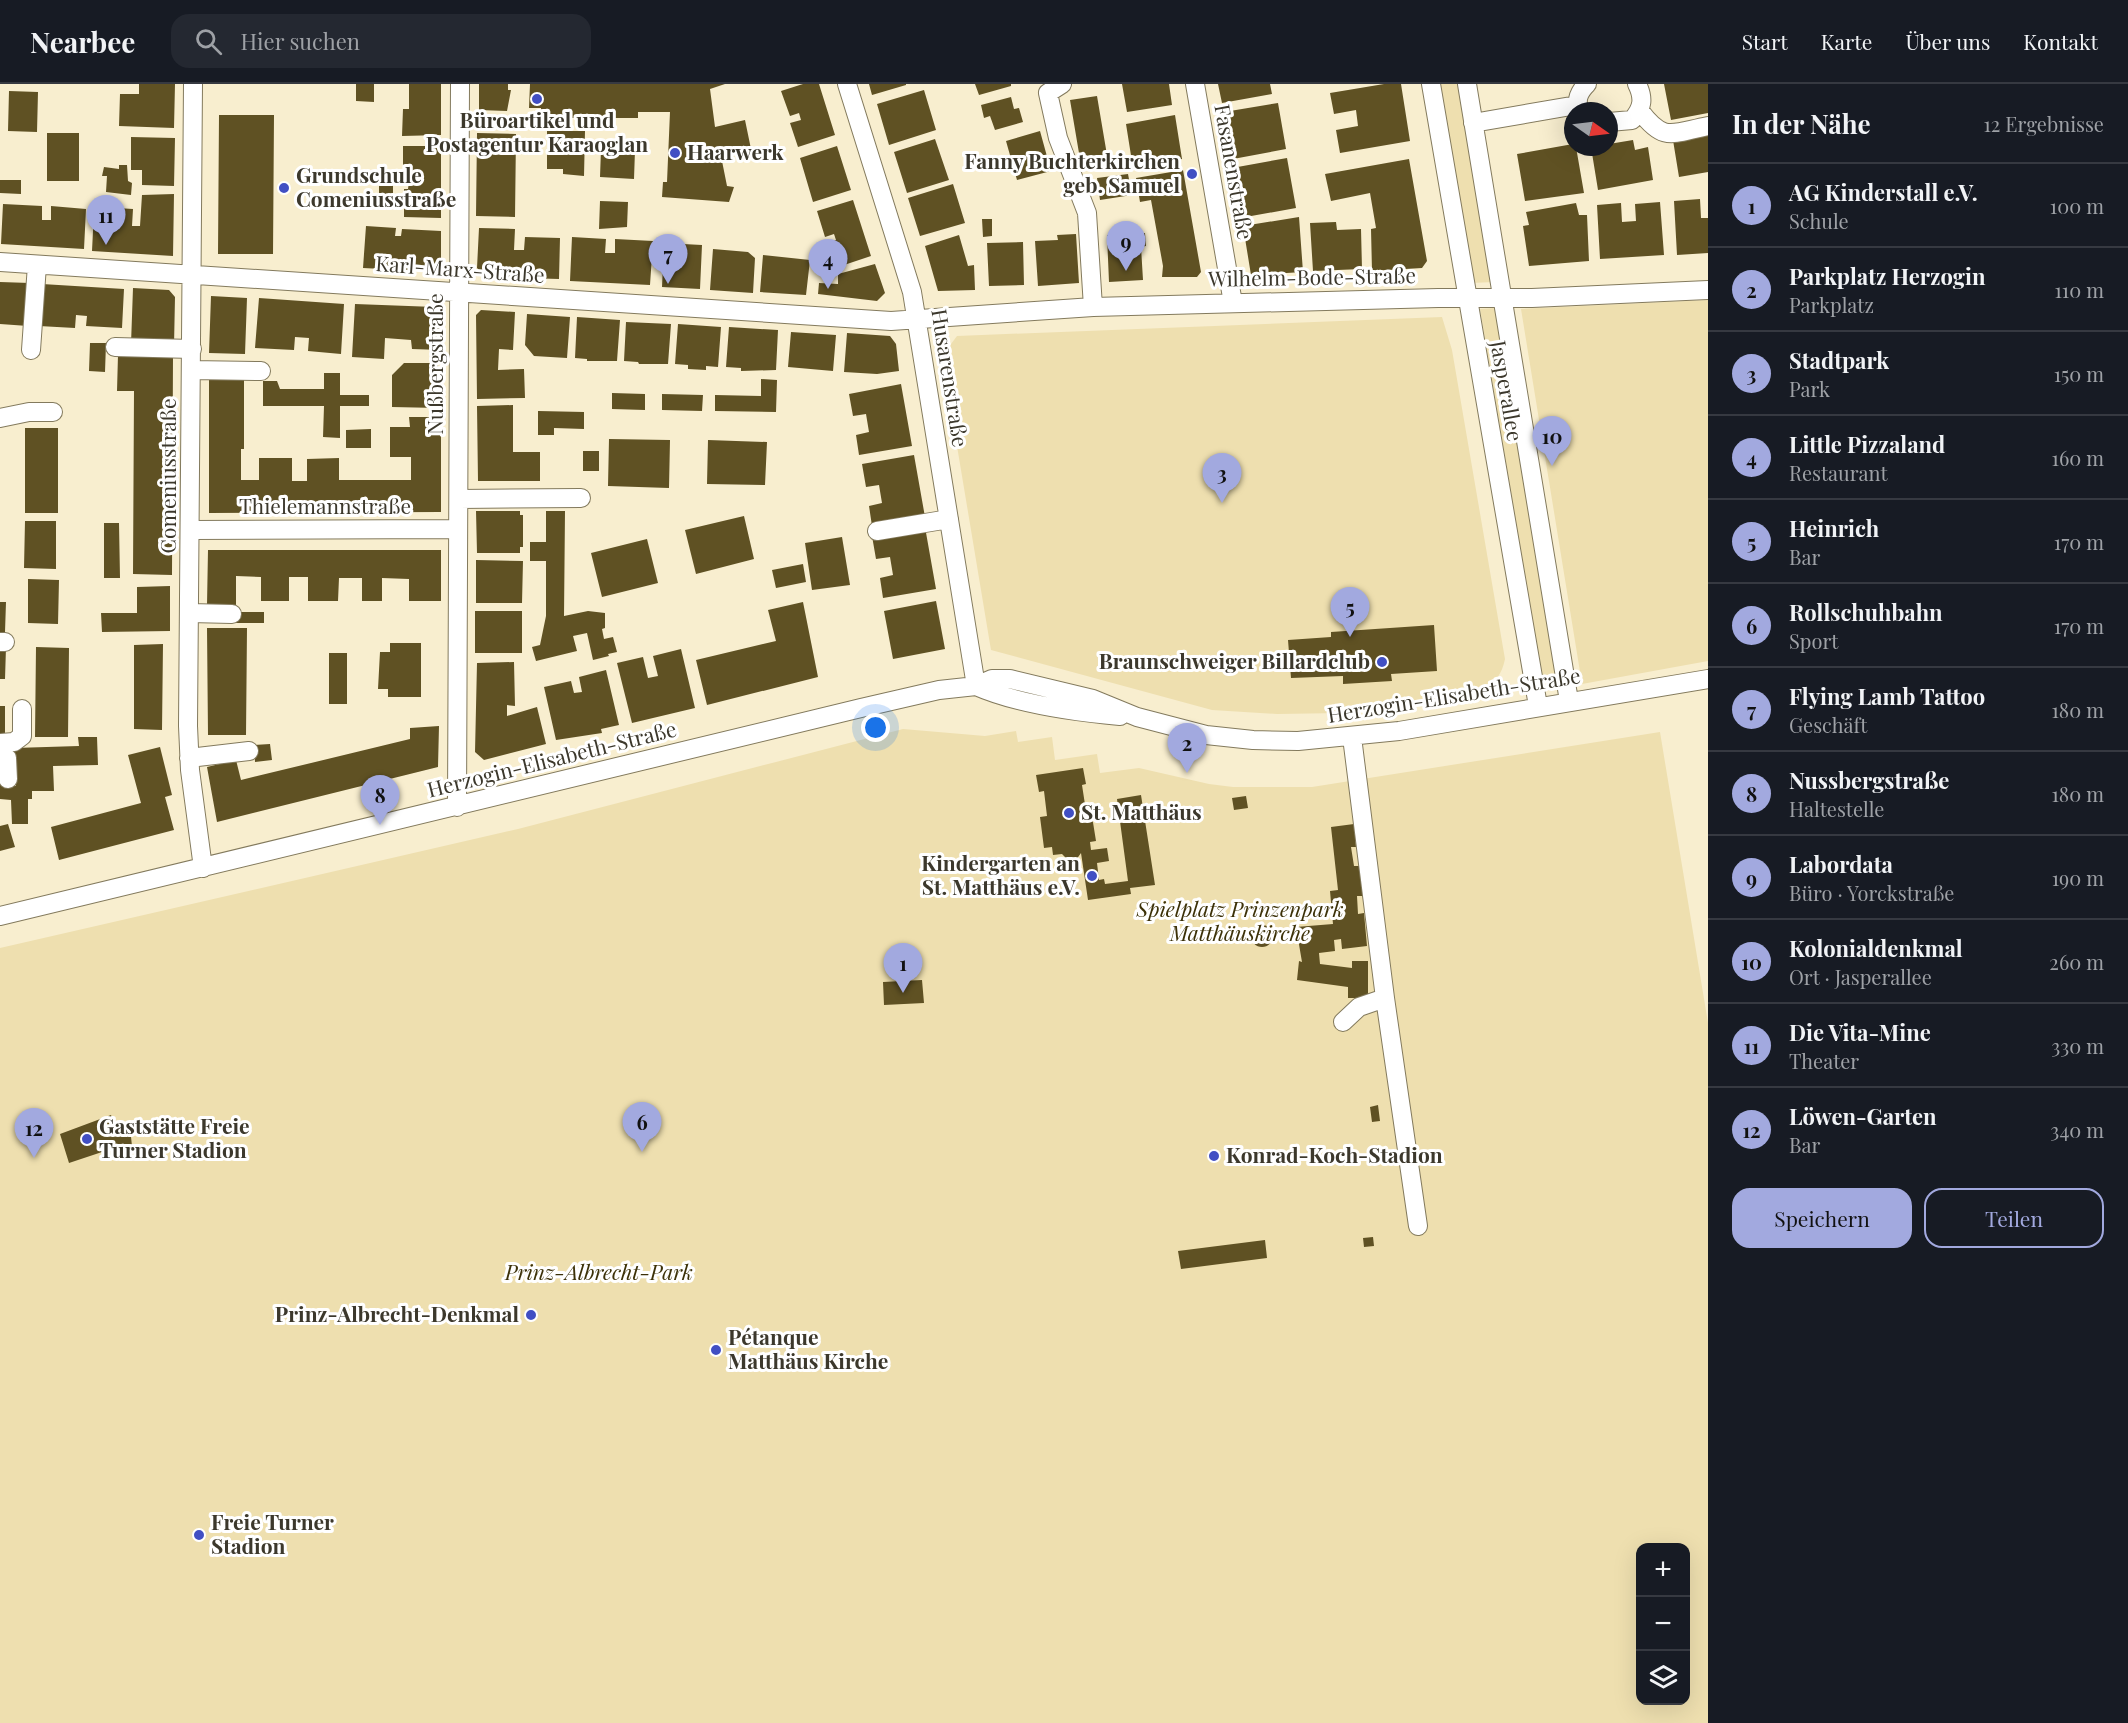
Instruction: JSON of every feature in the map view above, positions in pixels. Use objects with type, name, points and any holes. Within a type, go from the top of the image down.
[{"type":"street","name":"Comeniusstraße","points":[[193,84],[189,758],[203,868]]},
{"type":"street","name":"Nußbergstraße","points":[[457,807],[460,84]]},
{"type":"street","name":"Husarenstraße","points":[[847,84],[912,292],[976,686]]},
{"type":"street","name":"Fasanenstraße","points":[[1195,84],[1233,303]]},
{"type":"street","name":"Jasperallee","points":[[1431,84],[1538,706]]},
{"type":"street","name":"Jasperallee","points":[[1467,84],[1569,701]]},
{"type":"street","points":[[1579,102],[1579,92],[1587,84]]},
{"type":"street","points":[[1618,121],[1632,120],[1640,111],[1643,95],[1637,84]]},
{"type":"street","points":[[1048,87],[1058,138],[1087,213],[1093,307]]},
{"type":"street","points":[[1473,123],[1564,110]]},
{"type":"street","points":[[1640,111],[1653,128],[1665,134],[1708,126]]},
{"type":"street","name":"Karl-Marx-Straße","points":[[0,262],[891,321],[917,319]]},
{"type":"street","points":[[31,350],[37,265]]},
{"type":"street","name":"Wilhelm-Bode-Straße","points":[[917,319],[1093,307],[1503,298],[1708,290]]},
{"type":"street","points":[[115,347],[191,359],[255,365]]},
{"type":"street","points":[[0,418],[29,412],[53,412]]},
{"type":"street","points":[[459,499],[581,498]]},
{"type":"street","points":[[877,531],[949,519]]},
{"type":"street","name":"Thielemannstraße","points":[[191,530],[459,529]]},
{"type":"street","points":[[190,613],[232,614]]},
{"type":"street","name":"Herzogin-Elisabeth-Straße","points":[[0,916],[939,690],[976,686],[992,693],[1089,713],[1137,717],[1206,735],[1253,740],[1352,737],[1708,680]]},
{"type":"street","points":[[0,743],[14,742],[22,736],[22,708]]},
{"type":"street","points":[[1352,737],[1385,998],[1418,1226]]},
{"type":"street","points":[[189,758],[249,751]]},
{"type":"street","points":[[0,754],[7,758],[8,779]]},
{"type":"street","points":[[1343,1022],[1359,1007],[1385,998]]},
{"type":"green space","points":[[1437,84],[1461,84],[1494,282],[1471,283]]},
{"type":"green space","points":[[1708,300],[1708,661],[1582,684],[1521,309]]},
{"type":"green space","points":[[1495,308],[1558,673],[1542,677],[1480,309]]},
{"type":"green space","points":[[1442,317],[1452,350],[1505,659],[1498,677],[1484,691],[1342,713],[1277,714],[1212,710],[991,650],[942,356],[957,336]]},
{"type":"green space","name":"Prinz-Albrecht-Park","points":[[903,729],[985,736],[1016,731],[1018,742],[1052,737],[1055,760],[1097,754],[1100,773],[1139,768],[1209,784],[1233,787],[1312,787],[1660,732],[1708,1023],[1708,1723],[0,1723],[0,948],[518,829]]},
{"type":"building","points":[[139,84],[175,84],[174,128],[119,126],[120,94],[139,94]]},
{"type":"building","points":[[356,84],[374,84],[374,102],[356,101]]},
{"type":"building","points":[[409,84],[441,84],[441,135],[402,136],[403,109],[409,109]]},
{"type":"building","points":[[479,84],[508,84],[508,90],[511,90],[507,111],[479,110]]},
{"type":"building","points":[[530,84],[725,84],[710,89],[715,127],[745,120],[751,149],[721,156],[727,186],[734,187],[729,202],[662,197],[663,182],[667,182],[670,112],[638,112],[638,118],[541,118],[541,108],[529,108]]},
{"type":"building","points":[[803,84],[819,84],[835,135],[798,147],[790,123],[801,120],[799,113],[790,116],[781,91]]},
{"type":"building","points":[[869,84],[906,84],[906,85],[872,95]]},
{"type":"building","points":[[975,84],[1011,84],[1011,86],[979,95]]},
{"type":"building","points":[[1122,84],[1169,84],[1172,105],[1127,112]]},
{"type":"building","points":[[1218,84],[1270,84],[1272,94],[1222,103]]},
{"type":"building","points":[[1384,84],[1401,84],[1410,141],[1340,153],[1336,130],[1358,126],[1356,110],[1334,114],[1330,93]]},
{"type":"building","points":[[1664,84],[1708,84],[1708,113],[1671,120]]},
{"type":"building","points":[[924,90],[936,130],[889,145],[877,104]]},
{"type":"building","points":[[9,91],[38,92],[37,132],[8,131]]},
{"type":"building","points":[[1097,96],[1107,155],[1080,159],[1070,100]]},
{"type":"building","points":[[1011,97],[1014,109],[1019,108],[1023,122],[995,130],[990,116],[984,118],[981,105]]},
{"type":"building","points":[[1278,103],[1286,149],[1233,159],[1224,112]]},
{"type":"building","points":[[219,115],[274,115],[273,254],[218,254]]},
{"type":"building","points":[[1175,115],[1182,159],[1133,168],[1126,124]]},
{"type":"building","points":[[1708,129],[1708,172],[1679,177],[1672,134]]},
{"type":"building","points":[[547,131],[585,131],[584,176],[563,174],[563,169],[547,169]]},
{"type":"building","points":[[1040,131],[1051,171],[1017,180],[1006,141]]},
{"type":"building","points":[[47,133],[79,133],[79,181],[47,181]]},
{"type":"building","points":[[477,133],[516,134],[515,217],[476,216]]},
{"type":"building","points":[[131,137],[175,138],[174,186],[142,185],[142,170],[131,170]]},
{"type":"building","points":[[935,139],[949,180],[907,193],[894,152]]},
{"type":"building","points":[[1633,140],[1635,150],[1648,147],[1653,180],[1598,190],[1592,156],[1618,156],[1618,142]]},
{"type":"building","points":[[403,146],[441,146],[441,218],[404,217],[404,189],[408,189],[409,182],[408,174],[403,175]]},
{"type":"building","points":[[837,146],[851,190],[813,202],[800,158]]},
{"type":"building","points":[[1564,146],[1564,156],[1578,156],[1584,193],[1525,201],[1517,154]]},
{"type":"building","points":[[601,149],[635,150],[634,179],[600,177]]},
{"type":"building","points":[[1287,158],[1296,208],[1240,218],[1232,168]]},
{"type":"building","points":[[1409,159],[1427,261],[1422,268],[1372,271],[1371,229],[1376,228],[1370,193],[1331,201],[1325,174]]},
{"type":"building","points":[[119,165],[127,165],[128,181],[132,183],[131,195],[106,192],[107,176],[102,176],[104,167],[119,169]]},
{"type":"building","points":[[1183,170],[1201,272],[1197,277],[1162,277],[1163,266],[1151,200],[1140,202],[1136,178]]},
{"type":"building","points":[[1128,174],[1132,195],[1100,200],[1097,178]]},
{"type":"building","points":[[0,180],[21,180],[21,194],[0,193]]},
{"type":"building","points":[[379,184],[393,184],[393,195],[379,195]]},
{"type":"building","points":[[953,184],[965,223],[920,236],[908,198]]},
{"type":"building","points":[[174,194],[173,256],[92,251],[94,211],[116,213],[117,208],[133,209],[132,226],[140,226],[142,195]]},
{"type":"building","points":[[1700,199],[1701,218],[1708,218],[1708,253],[1677,255],[1674,201]]},
{"type":"building","points":[[853,200],[871,256],[835,268],[826,243],[836,240],[834,234],[825,237],[817,211]]},
{"type":"building","points":[[600,201],[628,202],[627,227],[599,229]]},
{"type":"building","points":[[1660,202],[1664,255],[1600,259],[1597,205],[1621,203],[1622,222],[1636,221],[1635,204]]},
{"type":"building","points":[[1576,203],[1579,215],[1587,215],[1589,261],[1529,266],[1523,226],[1529,225],[1526,212]]},
{"type":"building","points":[[3,204],[42,206],[42,220],[51,220],[51,206],[86,209],[84,249],[1,244]]},
{"type":"building","points":[[1299,217],[1303,272],[1251,275],[1243,226]]},
{"type":"building","points":[[982,219],[992,219],[992,236],[983,237]]},
{"type":"building","points":[[1336,222],[1337,230],[1361,229],[1362,269],[1313,271],[1310,223]]},
{"type":"building","points":[[366,226],[396,228],[395,236],[401,236],[402,229],[441,231],[441,272],[363,268]]},
{"type":"building","points":[[479,228],[515,229],[514,250],[524,250],[525,237],[560,238],[559,279],[486,277],[477,268]]},
{"type":"building","points":[[1145,233],[1146,246],[1141,247],[1143,280],[1109,282],[1107,235]]},
{"type":"building","points":[[1076,234],[1079,283],[1038,286],[1035,241],[1058,240],[1057,235]]},
{"type":"building","points":[[959,235],[968,266],[974,265],[975,290],[938,291],[925,246]]},
{"type":"building","points":[[572,237],[606,239],[605,253],[615,253],[615,239],[653,241],[650,285],[570,281]]},
{"type":"building","points":[[1023,242],[1024,285],[989,286],[987,243]]},
{"type":"building","points":[[664,243],[702,245],[700,289],[662,287]]},
{"type":"building","points":[[713,249],[748,252],[755,258],[753,293],[710,290]]},
{"type":"building","points":[[763,255],[810,260],[806,295],[760,292]]},
{"type":"building","points":[[875,264],[885,293],[877,301],[818,294],[819,283],[838,284],[838,274]]},
{"type":"building","points":[[0,282],[30,283],[28,326],[0,324]]},
{"type":"building","points":[[42,284],[124,289],[122,328],[86,326],[87,316],[76,315],[75,328],[39,326]]},
{"type":"building","points":[[133,288],[169,290],[175,297],[174,346],[131,344]]},
{"type":"building","points":[[211,296],[247,298],[245,354],[209,353]]},
{"type":"building","points":[[259,298],[344,304],[341,354],[308,351],[309,338],[295,337],[294,350],[255,348]]},
{"type":"building","points":[[355,304],[435,307],[442,314],[441,350],[412,349],[411,340],[385,338],[384,359],[352,357]]},
{"type":"building","points":[[481,310],[515,312],[513,350],[499,349],[498,370],[524,369],[525,398],[477,399],[476,315]]},
{"type":"building","points":[[527,314],[570,317],[567,358],[534,356],[525,345]]},
{"type":"building","points":[[577,317],[620,320],[617,361],[587,361],[587,359],[575,358]]},
{"type":"building","points":[[626,322],[671,324],[668,364],[639,364],[624,361]]},
{"type":"building","points":[[678,324],[721,327],[718,367],[706,366],[706,370],[688,369],[688,365],[675,364]]},
{"type":"building","points":[[729,327],[778,330],[776,370],[741,371],[741,368],[726,367]]},
{"type":"building","points":[[791,332],[836,335],[833,371],[788,367]]},
{"type":"building","points":[[847,333],[890,336],[896,344],[899,371],[877,374],[844,372]]},
{"type":"building","points":[[90,343],[106,343],[105,372],[89,371]]},
{"type":"building","points":[[118,355],[173,355],[172,575],[133,574],[134,391],[117,391]]},
{"type":"building","points":[[404,363],[438,363],[439,408],[392,407],[392,375]]},
{"type":"building","points":[[324,373],[340,373],[340,395],[369,395],[369,406],[340,406],[340,438],[323,437],[324,406],[263,406],[263,381],[277,381],[280,389],[324,389]]},
{"type":"building","points":[[209,374],[244,374],[244,449],[241,449],[241,480],[259,480],[259,458],[292,458],[292,481],[307,481],[307,459],[339,458],[339,480],[411,480],[411,457],[390,457],[390,427],[410,427],[409,417],[441,417],[441,512],[209,513]]},
{"type":"building","points":[[761,379],[777,380],[776,412],[715,411],[715,395],[761,396]]},
{"type":"building","points":[[901,384],[912,446],[859,455],[856,435],[869,432],[866,414],[853,416],[849,394]]},
{"type":"building","points":[[612,393],[645,394],[645,410],[612,409]]},
{"type":"building","points":[[662,394],[703,395],[702,411],[662,410]]},
{"type":"building","points":[[513,405],[513,452],[540,452],[540,481],[478,481],[477,406]]},
{"type":"building","points":[[538,411],[584,412],[584,429],[554,428],[554,435],[538,435]]},
{"type":"building","points":[[25,428],[58,428],[58,513],[25,513]]},
{"type":"building","points":[[371,429],[371,448],[346,448],[346,430]]},
{"type":"building","points":[[609,439],[670,440],[669,488],[608,486]]},
{"type":"building","points":[[708,440],[767,442],[765,485],[707,484]]},
{"type":"building","points":[[583,451],[599,451],[599,471],[583,471]]},
{"type":"building","points":[[914,455],[925,517],[872,526],[869,506],[882,503],[879,485],[866,487],[862,464]]},
{"type":"building","points":[[476,511],[520,511],[520,515],[523,515],[523,547],[520,547],[520,553],[477,553]]},
{"type":"building","points":[[546,511],[565,511],[564,616],[588,611],[605,613],[605,628],[602,629],[604,639],[613,637],[617,652],[608,654],[609,656],[593,660],[587,633],[573,636],[577,651],[536,661],[532,647],[540,645],[546,616],[546,561],[530,561],[530,542],[546,542]]},
{"type":"building","points":[[744,516],[754,559],[696,574],[685,530]]},
{"type":"building","points":[[25,521],[56,521],[56,569],[24,568]]},
{"type":"building","points":[[104,523],[119,523],[120,578],[104,578]]},
{"type":"building","points":[[925,527],[936,589],[883,598],[880,578],[893,575],[890,557],[876,559],[872,536]]},
{"type":"building","points":[[842,537],[850,585],[812,590],[805,543]]},
{"type":"building","points":[[647,539],[658,583],[602,597],[591,553]]},
{"type":"building","points":[[208,550],[441,550],[441,601],[409,601],[409,579],[382,578],[382,601],[362,601],[362,578],[339,578],[338,601],[308,601],[308,577],[289,577],[289,601],[261,601],[261,577],[236,576],[236,605],[207,605]]},
{"type":"building","points":[[476,560],[523,561],[522,603],[476,603]]},
{"type":"building","points":[[803,564],[806,582],[776,588],[772,570]]},
{"type":"building","points":[[28,579],[59,580],[58,624],[28,623]]},
{"type":"building","points":[[170,586],[170,631],[102,632],[101,613],[137,613],[137,587]]},
{"type":"building","points":[[936,601],[945,649],[893,659],[884,611]]},
{"type":"building","points":[[0,602],[6,602],[5,632],[0,632]]},
{"type":"building","points":[[803,602],[818,677],[707,705],[696,660],[776,641],[768,610]]},
{"type":"building","points":[[475,611],[522,611],[522,653],[475,653]]},
{"type":"building","points":[[235,612],[264,612],[264,623],[235,623]]},
{"type":"building","points":[[1434,625],[1437,671],[1391,674],[1392,681],[1343,684],[1343,676],[1291,678],[1288,640],[1331,637],[1331,632]]},
{"type":"building","points":[[207,628],[247,628],[246,735],[208,735]]},
{"type":"building","points":[[390,643],[421,643],[421,697],[388,697],[388,689],[378,689],[380,652],[390,652]]},
{"type":"building","points":[[163,644],[162,730],[134,729],[134,645]]},
{"type":"building","points":[[0,647],[6,647],[5,679],[0,679]]},
{"type":"building","points":[[36,647],[69,648],[68,737],[35,737]]},
{"type":"building","points":[[681,649],[695,708],[632,723],[617,663],[643,657],[648,678],[658,676],[653,656]]},
{"type":"building","points":[[329,653],[347,653],[347,704],[329,704]]},
{"type":"building","points":[[514,662],[515,706],[507,705],[507,716],[537,707],[546,744],[484,760],[475,752],[477,663]]},
{"type":"building","points":[[606,670],[619,725],[601,729],[602,733],[556,740],[544,687],[571,681],[574,693],[582,692],[579,677]]},
{"type":"building","points":[[0,706],[5,706],[5,738],[0,737]]},
{"type":"building","points":[[439,726],[438,767],[217,822],[207,767],[236,760],[241,780],[410,739],[410,728]]},
{"type":"building","points":[[78,737],[97,737],[98,765],[53,766],[54,791],[32,791],[32,799],[28,799],[28,824],[12,824],[11,800],[0,799],[0,785],[16,786],[14,748],[79,746]]},
{"type":"building","points":[[270,744],[272,760],[255,762],[254,745]]},
{"type":"building","points":[[160,747],[172,795],[165,797],[174,830],[59,860],[51,827],[141,803],[128,755]]},
{"type":"building","points":[[1083,768],[1086,784],[1082,785],[1086,811],[1091,810],[1096,841],[1090,842],[1091,850],[1107,848],[1109,861],[1097,863],[1099,880],[1104,879],[1105,884],[1128,881],[1117,799],[1141,795],[1155,885],[1130,888],[1131,894],[1088,900],[1081,853],[1076,860],[1069,861],[1062,854],[1053,855],[1052,847],[1044,848],[1040,817],[1047,816],[1044,791],[1039,792],[1036,775]]},
{"type":"building","points":[[1246,796],[1248,808],[1234,810],[1232,798]]},
{"type":"building","points":[[8,824],[15,847],[0,851],[0,826]]},
{"type":"building","points":[[1354,824],[1356,847],[1351,847],[1354,866],[1360,866],[1363,896],[1357,896],[1358,914],[1364,913],[1367,946],[1342,949],[1341,939],[1334,940],[1335,951],[1319,953],[1320,964],[1352,968],[1352,961],[1368,961],[1368,998],[1348,998],[1348,987],[1297,980],[1299,961],[1302,962],[1296,927],[1333,924],[1330,891],[1338,890],[1331,827]]},
{"type":"building","points":[[1262,925],[1270,928],[1273,936],[1270,944],[1262,947],[1254,944],[1251,936],[1254,928]]},
{"type":"building","points":[[922,980],[924,1003],[884,1005],[883,982]]},
{"type":"building","points":[[1378,1105],[1380,1121],[1372,1122],[1370,1107]]},
{"type":"building","points":[[111,1115],[116,1130],[126,1130],[131,1137],[132,1146],[120,1154],[111,1149],[69,1163],[60,1134]]},
{"type":"building","points":[[1373,1237],[1374,1246],[1364,1247],[1363,1238]]},
{"type":"building","points":[[1265,1240],[1267,1258],[1181,1269],[1178,1251]]},
{"type":"place","name":"Büroartikel und Postagentur Karaoglan","points":[[537,99]]},
{"type":"place","name":"Haarwerk","points":[[675,153]]},
{"type":"place","name":"Fanny Buchterkirchen geb. Samuel","points":[[1192,174]]},
{"type":"place","name":"Grundschule Comeniusstraße","points":[[284,188]]},
{"type":"place","name":"Die Vita-Mine","points":[[106,245]]},
{"type":"place","name":"Labordata","points":[[1126,271]]},
{"type":"place","name":"Flying Lamb Tattoo","points":[[668,284]]},
{"type":"place","name":"Little Pizzaland","points":[[828,289]]},
{"type":"place","name":"Kolonialdenkmal","points":[[1552,466]]},
{"type":"place","name":"Stadtpark","points":[[1222,503]]},
{"type":"place","name":"Heinrich","points":[[1350,637]]},
{"type":"place","name":"Braunschweiger Billardclub","points":[[1382,662]]},
{"type":"place","name":"Parkplatz Herzogin","points":[[1187,773]]},
{"type":"place","name":"St. Matthäus","points":[[1069,813]]},
{"type":"place","name":"Nussbergstraße","points":[[380,825]]},
{"type":"place","name":"Kindergarten an St. Matthäus e.V.","points":[[1092,876]]},
{"type":"place","name":"AG Kinderstall e.V.","points":[[903,993]]},
{"type":"place","name":"Gaststätte Freie Turner Stadion","points":[[87,1139]]},
{"type":"place","name":"Rollschuhbahn","points":[[642,1152]]},
{"type":"place","name":"Konrad-Koch-Stadion","points":[[1214,1156]]},
{"type":"place","name":"Löwen-Garten","points":[[34,1158]]},
{"type":"place","name":"Prinz-Albrecht-Denkmal","points":[[531,1315]]},
{"type":"place","name":"Pétanque Matthäus Kirche","points":[[716,1350]]},
{"type":"place","name":"Freie Turner Stadion","points":[[199,1535]]},
{"type":"park label","name":"Spielplatz Prinzenpark Matthäuskirche","points":[[1240,922]]}]
